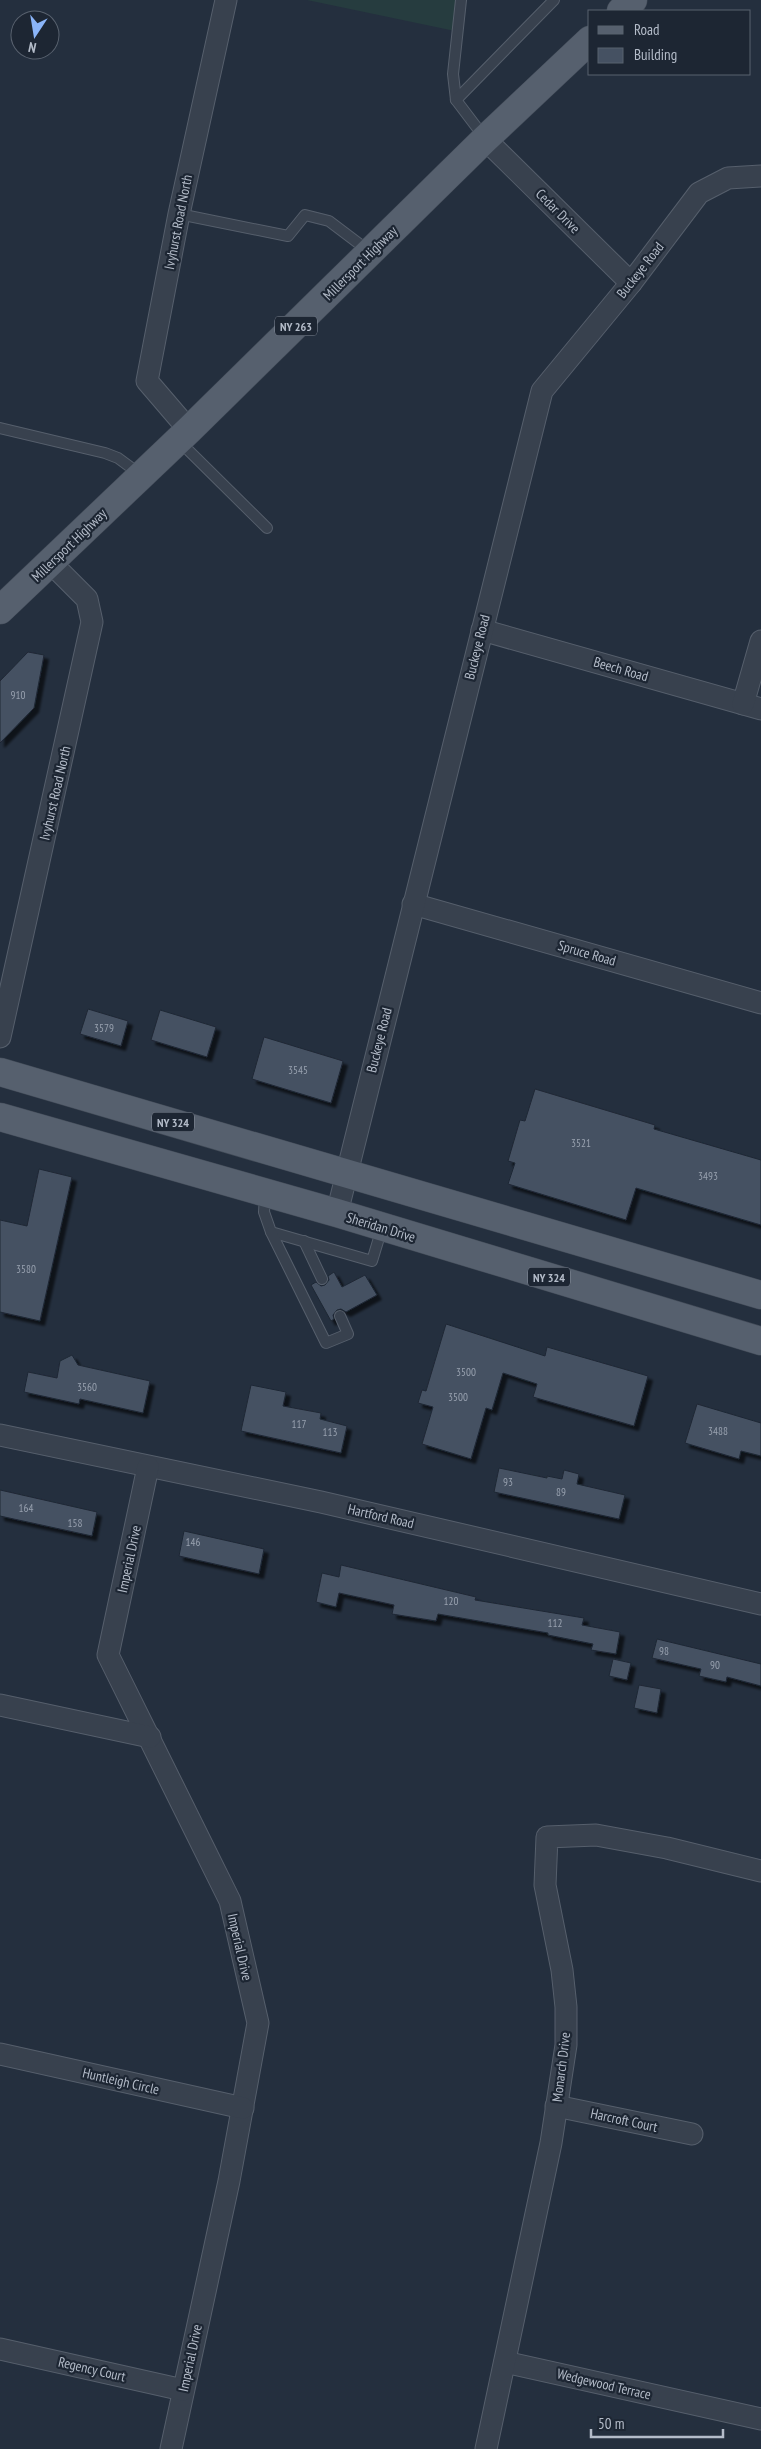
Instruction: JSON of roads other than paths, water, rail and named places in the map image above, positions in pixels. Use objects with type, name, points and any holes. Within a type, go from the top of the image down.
[{"type":"main road","points":[[622,10],[633,0]]},
{"type":"main road","name":"Millersport Highway","points":[[0,610],[184,435],[485,139],[588,42]]},
{"type":"main road","name":"NY 324","points":[[0,1072],[761,1295]]},
{"type":"main road","name":"Sheridan Drive","points":[[0,1117],[337,1213],[761,1341]]},
{"type":"street","name":"Ivyhurst Road North","points":[[184,435],[147,382],[179,214],[226,0]]},
{"type":"street","name":"Cedar Drive","points":[[485,139],[631,283]]},
{"type":"street","name":"Buckeye Road","points":[[337,1213],[542,391],[631,283],[698,193],[728,178],[761,176]]},
{"type":"street","name":"Ivyhurst Road North","points":[[0,1037],[92,622],[88,600],[50,562]]},
{"type":"street","name":"Beech Road","points":[[482,630],[752,707]]},
{"type":"street","points":[[752,707],[761,641]]},
{"type":"street","name":"Spruce Road","points":[[413,904],[761,1003]]},
{"type":"street","name":"Hartford Road","points":[[0,1435],[321,1502],[761,1604]]},
{"type":"street","name":"Imperial Drive","points":[[148,1467],[108,1655],[230,1901],[258,2024],[229,2181],[171,2449]]},
{"type":"street","points":[[0,1705],[150,1737]]},
{"type":"street","name":"Monarch Drive","points":[[486,2449],[552,2143],[566,2045],[566,2007],[562,1970],[545,1885],[547,1837],[596,1835],[666,1848],[761,1871]]},
{"type":"street","name":"Huntleigh Circle","points":[[0,2054],[243,2108]]},
{"type":"street","name":"Harcroft Court","points":[[556,2106],[692,2134]]},
{"type":"street","name":"Regency Court","points":[[0,2349],[183,2390]]},
{"type":"street","name":"Wedgewood Terrace","points":[[505,2362],[761,2418]]},
{"type":"lane","points":[[461,0],[454,74],[456,100],[485,139]]},
{"type":"lane","points":[[456,100],[554,0]]},
{"type":"lane","points":[[179,214],[288,236],[304,215],[329,221],[370,253]]},
{"type":"lane","points":[[0,428],[105,453],[118,458],[141,475]]},
{"type":"lane","points":[[184,435],[267,528]]},
{"type":"lane","points":[[265,1192],[264,1212],[271,1232],[326,1344],[348,1334],[340,1316]]},
{"type":"lane","points":[[271,1232],[372,1261],[382,1227]]},
{"type":"lane","points":[[304,1241],[322,1279]]}]
